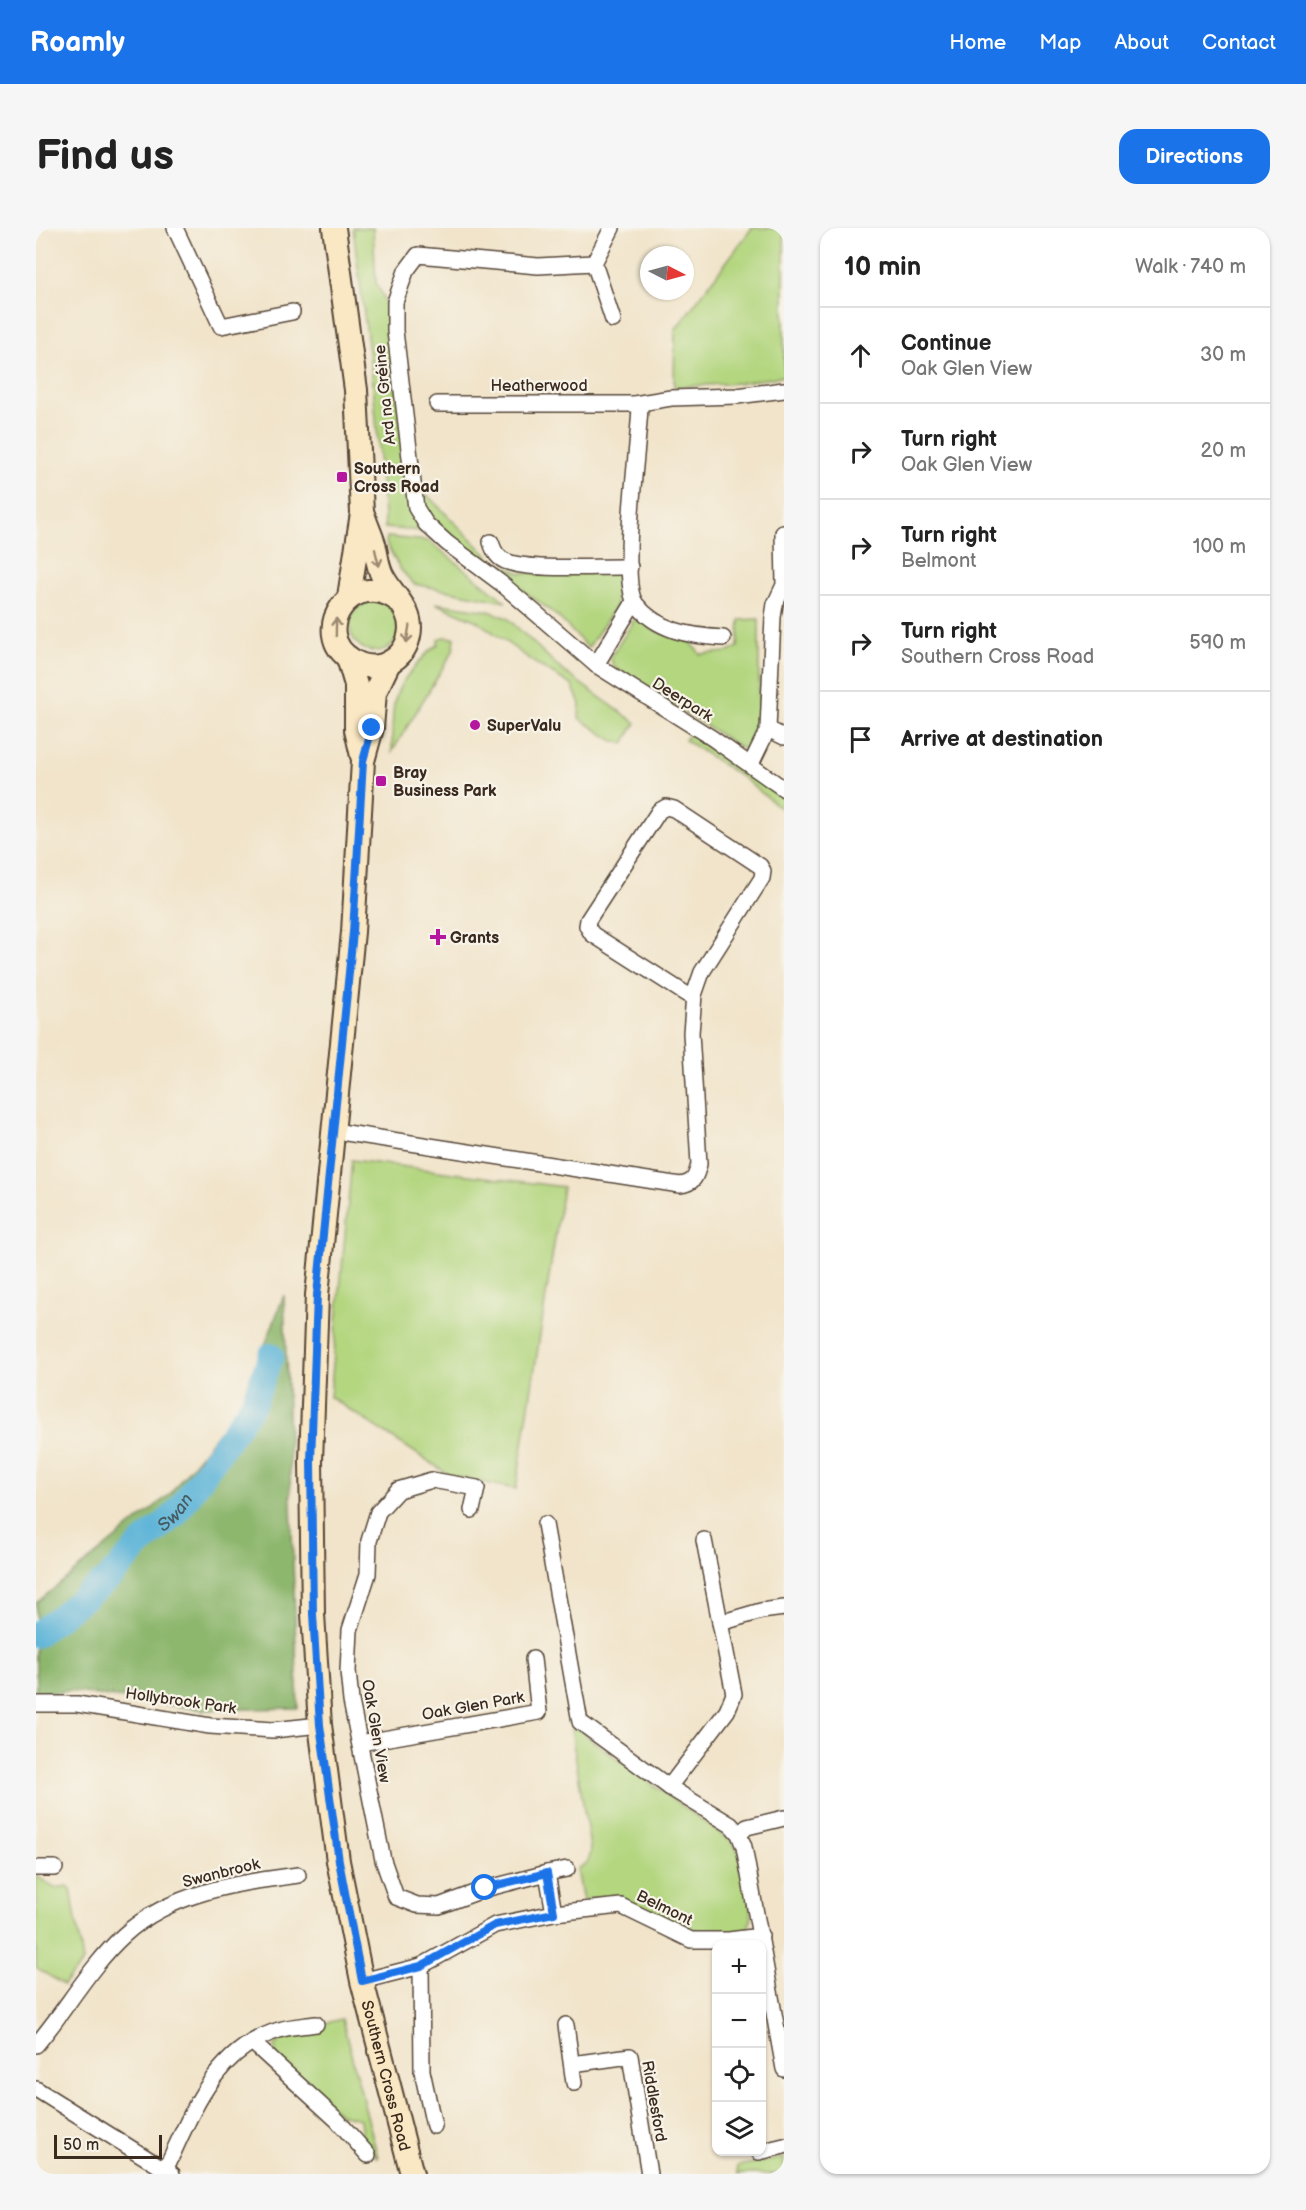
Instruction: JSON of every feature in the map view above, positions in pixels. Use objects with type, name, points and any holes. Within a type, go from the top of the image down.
[{"type":"main road","name":"Southern Cross Road","points":[[334,228],[356,390],[362,513],[349,597],[339,609],[334,629],[337,644],[348,658],[356,685],[356,730],[363,761]]},
{"type":"main road","name":"Southern Cross Road","points":[[362,513],[382,576],[408,616],[410,632],[405,648],[388,663],[375,692],[372,728],[363,761],[353,932],[317,1295],[312,1405],[313,1614],[320,1725],[339,1861],[362,1981],[412,2174]]},
{"type":"main road","points":[[349,597],[370,590],[391,594],[399,601]]},
{"type":"main road","points":[[348,658],[370,666],[388,663]]},
{"type":"street","points":[[175,228],[221,326],[292,312]]},
{"type":"street","points":[[612,228],[594,263],[613,320]]},
{"type":"street","name":"Ard na Gréine","points":[[594,263],[538,266],[418,255],[406,271],[395,302],[395,311],[416,508],[426,524],[447,543],[502,584],[596,665]]},
{"type":"street","name":"Heatherwood","points":[[437,404],[640,404],[671,398],[737,396],[784,390]]},
{"type":"street","points":[[596,665],[634,602],[630,567],[631,488],[640,439],[640,404]]},
{"type":"street","points":[[751,764],[768,729],[778,627],[775,604],[784,585],[783,533]]},
{"type":"street","points":[[490,542],[495,554],[507,562],[528,565],[630,567]]},
{"type":"street","points":[[634,602],[658,625],[698,637],[723,638]]},
{"type":"street","name":"Deerpark","points":[[596,665],[751,764],[784,789]]},
{"type":"street","points":[[768,729],[784,737]]},
{"type":"street","points":[[334,1131],[680,1185],[690,1184],[697,1176],[699,1164],[691,1033],[694,995],[702,972],[762,878],[763,871],[760,866],[712,834],[674,809],[666,807],[659,811],[588,920],[587,926],[601,940],[686,994],[694,995]]},
{"type":"street","name":"Oak Glen View","points":[[472,1510],[477,1488],[432,1480],[398,1490],[378,1512],[369,1541],[368,1574],[350,1630],[351,1701],[383,1860],[396,1897],[417,1905],[439,1906],[485,1888],[567,1869]]},
{"type":"street","points":[[545,1524],[580,1722],[669,1787],[731,1825],[739,1834],[744,1847],[784,2069]]},
{"type":"street","points":[[669,1787],[727,1711],[734,1694],[704,1539]]},
{"type":"street","points":[[720,1623],[761,1611],[784,1608]]},
{"type":"street","name":"Oak Glen Park","points":[[360,1743],[539,1712],[532,1659]]},
{"type":"street","name":"Hollybrook Park","points":[[36,1704],[77,1704],[210,1726],[273,1730],[320,1725]]},
{"type":"street","points":[[739,1834],[747,1827],[784,1818]]},
{"type":"street","points":[[36,1868],[55,1868]]},
{"type":"street","points":[[547,1873],[554,1913]]},
{"type":"street","name":"Swanbrook","points":[[36,2045],[106,1954],[125,1934],[158,1911],[194,1895],[239,1883],[298,1875]]},
{"type":"street","name":"Belmont","points":[[362,1981],[421,1966],[495,1925],[554,1913],[621,1906],[691,1940],[729,1940],[761,1936]]},
{"type":"street","points":[[421,1966],[422,2071],[434,2126]]},
{"type":"street","points":[[36,2089],[169,2171],[204,2089],[236,2051],[280,2030],[316,2024]]},
{"type":"street","points":[[566,2025],[574,2083]]},
{"type":"street","points":[[252,2042],[337,2120],[368,2155]]},
{"type":"street","name":"Riddlesford","points":[[572,2064],[630,2056],[649,2174]]},
{"type":"street","points":[[766,2150],[784,2146]]},
{"type":"green space","points":[[353,228],[373,228],[376,283],[384,298],[412,510],[422,531],[385,528],[373,383]]},
{"type":"green space","points":[[752,228],[784,228],[784,376],[739,383],[674,387],[675,330]]},
{"type":"green space","points":[[427,495],[492,560],[520,573],[618,572],[616,606],[588,648],[559,618],[481,560],[440,525],[427,510],[420,496]]},
{"type":"green space","points":[[387,537],[429,541],[506,602],[414,584],[401,570],[386,543]]},
{"type":"green space","points":[[375,601],[384,603],[395,612],[400,626],[398,635],[389,646],[375,651],[366,649],[355,640],[350,626],[352,617],[361,606]]},
{"type":"green space","points":[[435,603],[489,611],[507,618],[563,671],[636,723],[624,743],[615,742],[579,718],[580,704],[572,685],[538,665],[477,621]]},
{"type":"green space","points":[[637,616],[651,629],[691,642],[700,654],[728,652],[738,647],[740,620],[759,619],[759,727],[744,750],[615,668],[610,658]]},
{"type":"green space","points":[[455,638],[453,651],[392,752],[394,707],[400,687],[425,655],[438,645],[438,639]]},
{"type":"green space","points":[[689,734],[784,798],[784,811],[742,777],[685,740]]},
{"type":"green space","points":[[352,1160],[563,1187],[516,1489],[451,1476],[330,1397]]},
{"type":"green space","points":[[284,1295],[298,1708],[204,1710],[69,1691],[36,1694],[36,1603],[169,1495],[245,1398]]},
{"type":"green space","points":[[581,1728],[590,1739],[732,1842],[739,1852],[752,1918],[747,1930],[726,1934],[705,1933],[625,1902],[604,1899],[583,1901],[577,1869],[587,1863],[591,1853],[571,1729]]},
{"type":"green space","points":[[36,1875],[54,1888],[68,1886],[71,1889],[83,1962],[63,1985],[36,1967]]},
{"type":"green space","points":[[342,2019],[378,2158],[362,2138],[360,2119],[340,2114],[277,2059],[274,2046],[283,2037],[321,2030],[321,2024]]},
{"type":"green space","points":[[784,2158],[784,2174],[738,2174],[737,2166]]},
{"type":"waterway","name":"Swan","points":[[36,1635],[108,1579],[143,1542],[175,1515],[253,1404],[271,1356]]},
{"type":"place","name":"Southern Cross Road","points":[[342,477]]},
{"type":"place","name":"SuperValu","points":[[475,725]]},
{"type":"place","name":"Bray Business Park","points":[[381,781]]},
{"type":"place","name":"Grants","points":[[438,937]]},
{"type":"route","points":[[372,728],[363,761],[353,932],[317,1295],[311,1461],[313,1614],[320,1725],[339,1861],[362,1981],[421,1966],[495,1925],[554,1913],[547,1873],[485,1888]]}]
